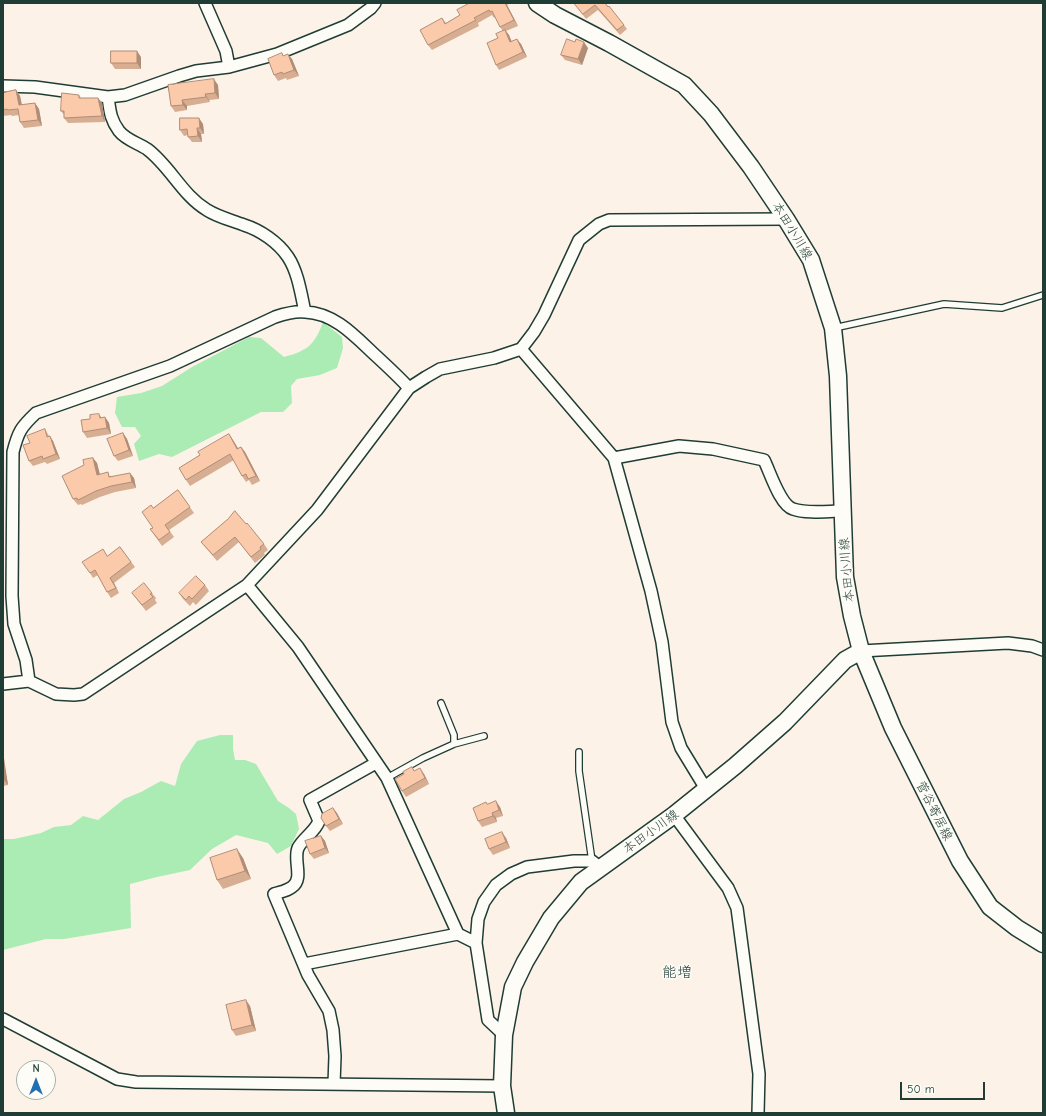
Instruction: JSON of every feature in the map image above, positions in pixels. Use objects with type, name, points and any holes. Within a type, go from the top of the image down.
[{"type":"main road","name":"本田小川線","points":[[506,1113],[502,1086],[504,1035],[513,987],[525,962],[551,918],[597,865],[674,815],[735,766],[785,722],[845,660],[861,651],[852,616],[845,577],[838,376],[833,328],[811,260],[786,219],[751,167],[715,120],[684,85],[610,43],[556,15],[537,3]]},
{"type":"main road","name":"菅谷寄居線","points":[[861,651],[893,728],[970,878],[990,907],[1016,928],[1043,944]]},
{"type":"street","points":[[205,3],[226,52],[229,67]]},
{"type":"street","points":[[3,86],[35,88],[108,97],[125,95],[196,71],[229,67],[277,54],[348,25],[371,8],[375,3]]},
{"type":"street","points":[[108,97],[111,118],[120,131],[127,138],[148,150],[159,160],[197,203],[207,211],[222,218],[262,233],[287,256],[296,273],[305,312]]},
{"type":"street","points":[[3,684],[29,681],[56,694],[74,696],[83,694],[247,585],[317,510],[409,388],[440,369],[494,358],[521,349],[534,332],[544,315],[579,240],[598,224],[609,220],[786,219]]},
{"type":"street","points":[[29,681],[26,660],[14,624],[12,596],[13,452],[17,436],[25,423],[36,413],[170,366],[275,316],[289,313],[305,312],[321,315],[335,320],[351,331],[409,388]]},
{"type":"street","points":[[521,349],[614,458],[651,591],[662,642],[672,722],[681,748],[706,789]]},
{"type":"street","points":[[614,458],[679,446],[713,449],[764,460],[783,501],[792,509],[806,511],[842,511]]},
{"type":"street","points":[[247,585],[298,647],[376,764],[387,778],[458,934]]},
{"type":"street","points":[[861,651],[1008,643],[1032,646],[1043,650]]},
{"type":"street","points":[[334,1084],[335,1056],[333,1030],[329,1011],[308,975],[274,894],[292,888],[296,883],[298,875],[296,855],[299,847],[317,827],[319,821],[310,800],[376,764]]},
{"type":"street","points":[[674,815],[728,888],[737,908],[759,1074],[758,1113]]},
{"type":"street","points":[[504,1035],[488,1020],[476,943],[478,919],[484,902],[496,885],[511,874],[527,868],[574,861],[597,865]]},
{"type":"street","points":[[304,964],[458,934],[476,943]]},
{"type":"street","points":[[3,1019],[117,1079],[136,1082],[502,1086]]},
{"type":"lane","points":[[833,328],[944,304],[1002,308],[1043,295]]},
{"type":"lane","points":[[441,703],[454,735],[454,744]]},
{"type":"lane","points":[[387,778],[423,758],[454,744],[484,736]]},
{"type":"lane","points":[[579,752],[579,771],[597,865]]},
{"type":"green space","points":[[323,322],[342,337],[343,348],[337,368],[320,375],[297,379],[291,386],[292,403],[283,412],[261,412],[172,457],[159,454],[139,461],[134,444],[141,436],[135,427],[122,427],[115,413],[117,397],[141,393],[162,386],[192,367],[249,337],[261,338],[284,357],[292,355],[309,346],[313,342]]},
{"type":"green space","points":[[220,735],[233,735],[235,760],[245,760],[256,764],[278,801],[296,814],[299,829],[291,846],[277,854],[268,843],[236,835],[212,849],[190,870],[130,884],[131,928],[64,939],[46,939],[3,950],[3,839],[14,839],[41,833],[54,827],[71,825],[83,816],[98,820],[124,799],[161,781],[175,786],[181,764],[197,741]]},
{"type":"building","points":[[470,3],[505,3],[514,20],[500,27],[492,11],[490,12],[489,10],[474,18],[476,20],[428,45],[420,30],[442,18],[445,24],[460,15],[457,10]]},
{"type":"building","points":[[574,3],[605,3],[624,25],[617,30],[595,5],[583,14]]},
{"type":"building","points":[[505,30],[510,42],[517,39],[523,52],[496,65],[487,43],[498,38],[496,34]]},
{"type":"building","points":[[567,39],[575,42],[576,39],[584,42],[578,59],[561,55]]},
{"type":"building","points":[[111,51],[137,51],[137,63],[111,63]]},
{"type":"building","points":[[282,53],[283,56],[288,54],[294,70],[283,74],[282,72],[274,75],[268,59]]},
{"type":"building","points":[[214,79],[215,93],[205,94],[206,97],[182,100],[183,105],[171,106],[168,85]]},
{"type":"building","points":[[16,90],[19,105],[35,103],[38,120],[20,122],[18,109],[3,110],[3,93]]},
{"type":"building","points":[[62,93],[79,95],[79,98],[98,98],[102,116],[64,118],[64,111],[61,111]]},
{"type":"building","points":[[180,118],[199,118],[200,128],[197,128],[198,136],[188,137],[187,129],[180,130]]},
{"type":"building","points":[[99,414],[100,418],[105,417],[107,428],[83,432],[81,420],[90,419],[90,415]]},
{"type":"building","points":[[45,429],[47,437],[50,436],[56,454],[43,459],[42,456],[29,461],[23,445],[30,443],[27,436]]},
{"type":"building","points":[[123,433],[129,450],[114,456],[107,439]]},
{"type":"building","points":[[229,434],[237,449],[241,447],[256,476],[248,479],[246,474],[242,476],[230,454],[186,480],[179,468],[200,455],[198,452]]},
{"type":"building","points":[[93,458],[97,475],[108,472],[109,477],[130,473],[132,482],[111,486],[96,491],[78,500],[77,498],[73,499],[62,476],[84,465],[83,460]]},
{"type":"building","points":[[178,490],[190,507],[165,525],[170,532],[159,540],[150,529],[153,528],[142,512],[151,505],[153,508]]},
{"type":"building","points":[[235,511],[264,544],[260,547],[261,549],[251,557],[235,537],[213,555],[201,542]]},
{"type":"building","points":[[120,547],[131,562],[110,578],[116,588],[107,592],[95,570],[90,573],[82,562],[103,549],[107,556]]},
{"type":"building","points":[[196,576],[205,585],[192,599],[189,596],[186,600],[179,593]]},
{"type":"building","points":[[144,583],[152,593],[150,594],[153,597],[142,605],[132,593]]},
{"type":"building","points":[[412,767],[414,771],[420,768],[425,778],[402,791],[395,779]]},
{"type":"building","points":[[496,801],[499,810],[492,813],[493,816],[478,821],[473,808],[486,802],[487,804]]},
{"type":"building","points":[[333,808],[339,819],[326,826],[321,818],[322,814]]},
{"type":"building","points":[[502,832],[506,842],[489,849],[485,839]]},
{"type":"building","points":[[321,836],[325,848],[310,854],[305,841]]},
{"type":"building","points":[[237,849],[245,871],[217,880],[210,858]]},
{"type":"building","points":[[246,1000],[252,1025],[232,1030],[226,1005]]},
{"type":"district","name":"能増","points":[[677,973]]}]
